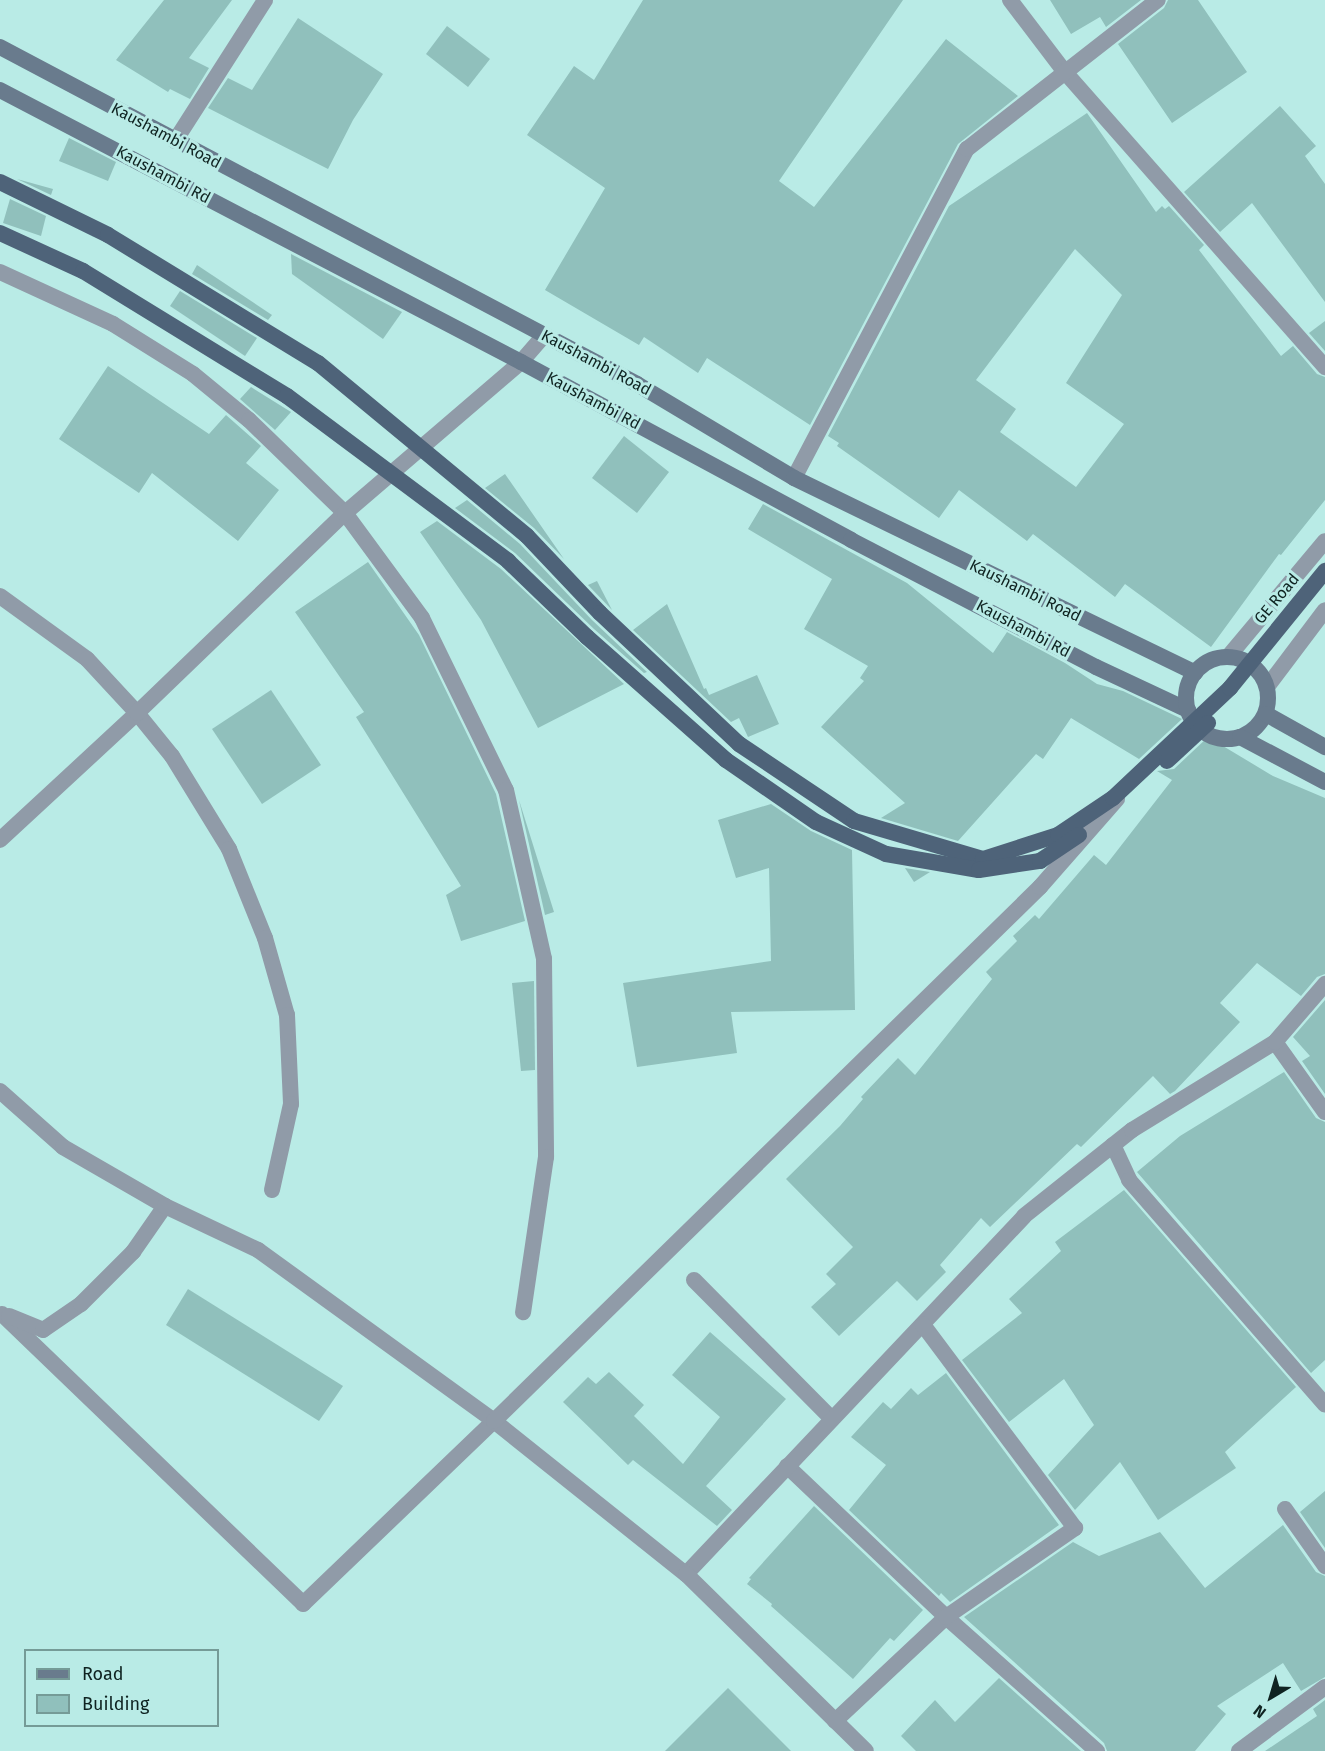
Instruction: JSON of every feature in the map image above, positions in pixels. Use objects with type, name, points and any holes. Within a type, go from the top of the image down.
[{"type":"main road","name":"Kaushambi Road","points":[[0,47],[637,384],[794,478],[1195,673]]},
{"type":"main road","name":"Kaushambi Rd","points":[[0,90],[521,362],[1086,662],[1189,712]]},
{"type":"main road","points":[[0,182],[108,235],[318,363],[527,536],[600,613],[739,744],[854,821],[973,856],[984,859],[1059,835],[1113,798],[1230,688],[1300,605],[1325,571]]},
{"type":"main road","points":[[0,233],[83,270],[287,396],[508,561],[587,637],[726,760],[816,822],[886,854],[979,870],[1040,861],[1107,816],[1242,690],[1325,586]]},
{"type":"main road","points":[[1228,657],[1241,659],[1262,675],[1267,687],[1266,714],[1251,732],[1240,737],[1214,737],[1202,730],[1189,712],[1186,697],[1195,673],[1204,664],[1228,657]]},
{"type":"main road","points":[[1266,714],[1325,747]]},
{"type":"main road","points":[[1240,737],[1325,782]]},
{"type":"street","points":[[175,141],[265,0]]},
{"type":"street","points":[[1010,0],[1064,71],[1325,367]]},
{"type":"street","points":[[794,478],[967,148],[1158,0]]},
{"type":"street","points":[[0,272],[113,324],[193,374],[249,420],[345,513],[422,618],[506,790],[544,959],[546,1156],[523,1312]]},
{"type":"street","points":[[0,840],[137,713],[345,513],[521,362],[544,336]]},
{"type":"street","name":"GE Road","points":[[1228,657],[1325,541]]},
{"type":"street","points":[[0,596],[87,659],[137,713],[172,756],[229,849],[266,938],[287,1015],[291,1104],[272,1190]]},
{"type":"street","points":[[1267,687],[1325,609]]},
{"type":"street","points":[[1,1313],[303,1604],[494,1421],[1040,887],[1189,712]]},
{"type":"street","points":[[686,1574],[1024,1216],[1132,1130],[1275,1042],[1325,984]]},
{"type":"street","points":[[1275,1042],[1325,1112]]},
{"type":"street","points":[[0,1091],[63,1147],[165,1206],[258,1250],[494,1421],[686,1574],[866,1751]]},
{"type":"street","points":[[1113,1145],[1129,1179],[1325,1405]]},
{"type":"street","points":[[1,1313],[43,1330],[81,1304],[133,1252],[165,1206]]},
{"type":"street","points":[[694,1280],[832,1419]]},
{"type":"street","points":[[835,1721],[946,1617],[1075,1528],[923,1325]]},
{"type":"street","points":[[787,1466],[946,1617],[1097,1751]]},
{"type":"street","points":[[1285,1509],[1325,1566]]},
{"type":"street","points":[[1239,1751],[1325,1687]]},
{"type":"building","points":[[164,0],[232,0],[189,58],[209,68],[190,99],[170,89],[168,92],[116,60]]},
{"type":"building","points":[[643,0],[903,0],[779,181],[814,207],[946,39],[1018,96],[958,144],[810,425],[707,358],[698,373],[644,337],[639,345],[545,290],[605,188],[527,135],[574,66],[594,80]]},
{"type":"building","points":[[1050,0],[1141,0],[1106,27],[1100,17],[1071,34]]},
{"type":"building","points":[[1168,0],[1198,0],[1247,72],[1172,123],[1118,44],[1164,8]]},
{"type":"building","points":[[298,18],[383,74],[353,120],[328,169],[208,108],[228,78],[252,90]]},
{"type":"building","points":[[447,26],[490,59],[468,87],[426,54]]},
{"type":"building","points":[[1280,106],[1316,146],[1305,156],[1325,184],[1325,302],[1252,203],[1220,232],[1184,192]]},
{"type":"building","points":[[1087,113],[1156,212],[1162,206],[1165,209],[1169,206],[1204,245],[1199,250],[1281,356],[1293,346],[1317,374],[1325,377],[1325,500],[1281,555],[1279,554],[1211,647],[1125,584],[1115,597],[1033,534],[1027,541],[959,490],[939,518],[837,446],[839,443],[828,436],[949,206]],"holes":[[[1075,249],[1122,295],[1066,383],[1124,424],[1076,487],[1000,432],[1016,409],[976,380]]]},
{"type":"building","points":[[69,138],[116,162],[108,181],[59,161]]},
{"type":"building","points":[[17,179],[53,189],[51,195]]},
{"type":"building","points":[[10,199],[46,216],[41,236],[3,223]]},
{"type":"building","points":[[291,254],[402,312],[383,339],[292,274]]},
{"type":"building","points":[[197,265],[272,315],[268,320],[192,274]]},
{"type":"building","points":[[180,291],[257,338],[245,356],[170,306]]},
{"type":"building","points":[[1325,321],[1325,351],[1309,333]]},
{"type":"building","points":[[108,366],[209,434],[226,415],[261,446],[246,463],[279,490],[238,541],[152,473],[139,493],[59,439]]},
{"type":"building","points":[[251,387],[291,412],[275,430],[240,399]]},
{"type":"building","points":[[624,436],[669,472],[637,513],[592,478]]},
{"type":"building","points":[[505,474],[564,559],[534,528],[485,488]]},
{"type":"building","points":[[467,500],[520,544],[592,620],[647,672],[644,673],[594,629],[515,553],[455,508]]},
{"type":"building","points":[[763,504],[907,583],[993,653],[1007,632],[1065,663],[1097,684],[1123,691],[1182,719],[1139,759],[1071,718],[1043,759],[1036,754],[958,841],[881,818],[905,803],[821,727],[864,681],[860,678],[868,666],[804,629],[832,579],[748,529]]},
{"type":"building","points":[[437,521],[501,569],[624,684],[538,728],[481,620],[420,532]]},
{"type":"building","points":[[368,562],[419,635],[496,794],[525,921],[461,941],[446,895],[461,886],[356,717],[364,712],[295,612]]},
{"type":"building","points":[[597,581],[612,610],[588,585]]},
{"type":"building","points":[[667,604],[704,689],[706,688],[709,695],[757,675],[779,724],[748,737],[739,718],[731,722],[633,630]]},
{"type":"building","points":[[271,690],[321,765],[262,804],[212,729]]},
{"type":"building","points":[[1208,737],[1273,776],[1325,798],[1325,974],[1317,977],[1301,996],[1257,963],[1220,1003],[1240,1022],[1175,1091],[1170,1094],[1153,1076],[1081,1147],[1077,1144],[990,1227],[981,1218],[940,1265],[946,1272],[917,1301],[897,1281],[839,1336],[811,1307],[836,1284],[826,1274],[853,1247],[786,1179],[840,1126],[863,1099],[861,1097],[898,1058],[915,1075],[992,979],[986,972],[1017,941],[1013,936],[1035,915],[1039,919],[1094,855],[1106,865],[1172,780],[1157,771],[1174,769]]},
{"type":"building","points":[[519,800],[554,912],[545,915]]},
{"type":"building","points":[[771,804],[811,831],[852,850],[855,1010],[731,1012],[737,1053],[637,1067],[623,983],[771,961],[769,868],[736,878],[718,820]]},
{"type":"building","points":[[905,868],[930,872],[914,882]]},
{"type":"building","points":[[534,981],[535,1070],[521,1071],[512,983]]},
{"type":"building","points":[[1325,1000],[1325,1094],[1302,1061],[1310,1056],[1293,1037]]},
{"type":"building","points":[[1284,1072],[1316,1118],[1325,1122],[1325,1360],[1311,1373],[1137,1172],[1180,1136]]},
{"type":"building","points":[[1124,1190],[1296,1387],[1225,1452],[1236,1468],[1158,1520],[1120,1462],[1075,1510],[1048,1475],[1094,1425],[1064,1379],[1009,1422],[962,1360],[1022,1313],[1009,1299],[1061,1251],[1055,1242]]},
{"type":"building","points":[[188,1289],[343,1386],[319,1421],[166,1325]]},
{"type":"building","points":[[710,1332],[786,1399],[706,1486],[732,1510],[717,1526],[633,1460],[628,1465],[563,1402],[588,1377],[596,1384],[609,1372],[644,1405],[634,1416],[683,1464],[720,1417],[672,1375]]},
{"type":"building","points":[[946,1373],[1059,1525],[950,1602],[941,1593],[939,1596],[849,1510],[886,1465],[851,1437],[883,1402],[891,1409],[911,1388],[918,1395]]},
{"type":"building","points":[[1325,1491],[1325,1548],[1300,1512]]},
{"type":"building","points":[[814,1506],[923,1610],[894,1641],[890,1638],[853,1679],[747,1584],[751,1579],[749,1578]]},
{"type":"building","points":[[1283,1525],[1316,1572],[1325,1576],[1325,1677],[1301,1691],[1283,1663],[1217,1706],[1226,1714],[1195,1751],[1107,1751],[1104,1743],[964,1617],[1073,1542],[1099,1556],[1160,1532],[1205,1588]]},
{"type":"building","points":[[999,1678],[1081,1751],[916,1751],[901,1736],[935,1700],[955,1722]]},
{"type":"building","points":[[728,1688],[791,1751],[665,1751]]},
{"type":"building","points":[[1325,1700],[1325,1751],[1265,1751],[1317,1716],[1313,1709]]}]
